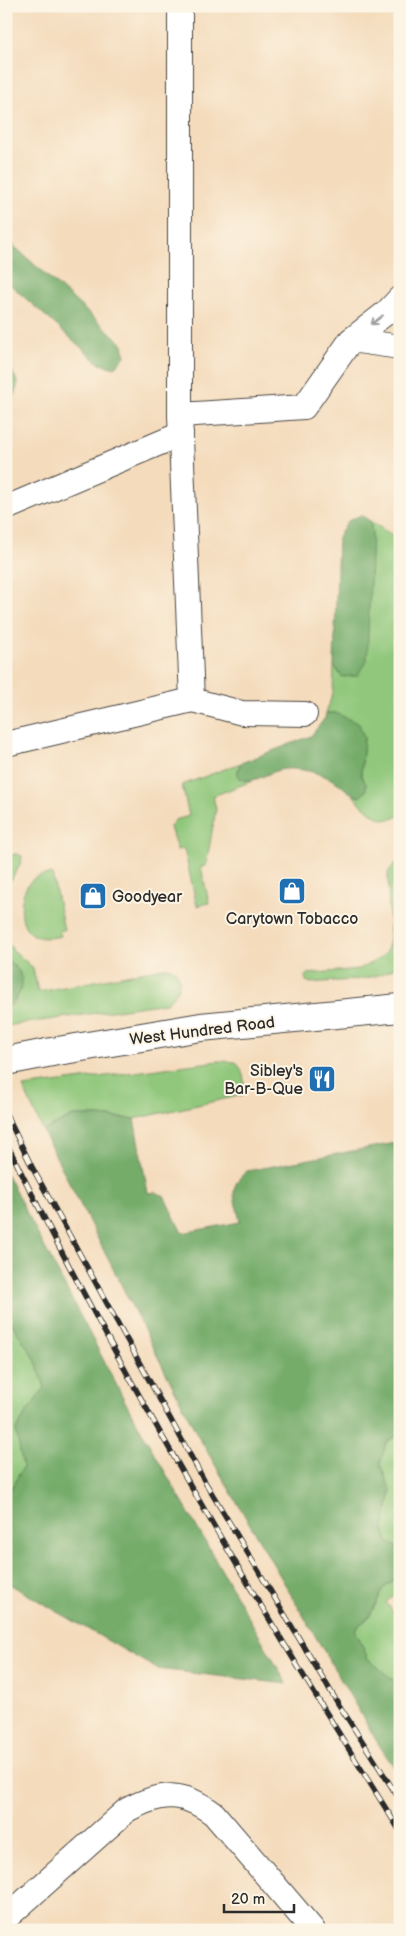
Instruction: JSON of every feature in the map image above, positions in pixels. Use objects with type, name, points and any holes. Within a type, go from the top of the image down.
[{"type":"main road","name":"West Hundred Road","points":[[6,1061],[201,1028],[400,1008]]},
{"type":"street","points":[[180,6],[181,425],[192,700]]},
{"type":"street","points":[[6,508],[181,425],[304,407],[351,340],[387,312],[400,298]]},
{"type":"street","points":[[351,340],[400,347]]},
{"type":"street","points":[[6,744],[192,700],[242,713],[305,714]]},
{"type":"street","points":[[6,1918],[127,1810],[147,1800],[166,1796],[185,1798],[202,1805],[214,1814],[313,1930]]},
{"type":"green space","points":[[6,239],[123,344],[125,356],[115,368],[100,364],[6,281]]},
{"type":"green space","points":[[6,360],[18,383],[15,394],[6,407]]},
{"type":"green space","points":[[361,515],[370,521],[372,533],[367,661],[357,676],[342,677],[334,665],[338,537],[348,521]]},
{"type":"green space","points":[[370,521],[400,540],[400,815],[393,819],[380,818],[374,815],[353,795],[360,797],[366,784],[361,776],[364,738],[336,713],[326,713],[333,692],[334,665],[342,677],[372,533]]},
{"type":"green space","points":[[326,713],[336,713],[359,724],[364,738],[361,775],[366,784],[366,791],[360,797],[352,794],[331,779],[314,772],[302,770],[279,770],[250,780],[238,777],[238,769],[241,763],[311,736],[325,718]]},
{"type":"green space","points":[[241,763],[238,769],[243,780],[252,781],[213,796],[216,809],[206,866],[201,867],[209,903],[197,906],[184,849],[177,850],[170,827],[175,820],[189,816],[182,785]]},
{"type":"green space","points":[[16,854],[22,856],[22,860],[6,888],[6,856]]},
{"type":"green space","points":[[400,863],[400,961],[393,968],[372,977],[346,981],[311,983],[306,981],[305,976],[307,974],[359,969],[379,959],[387,951],[390,939],[388,873],[394,864]]},
{"type":"green space","points":[[52,874],[64,930],[59,931],[61,936],[41,938],[30,933],[26,928],[23,922],[22,901],[26,887],[34,878]]},
{"type":"green space","points":[[6,940],[12,949],[33,968],[38,992],[168,967],[178,974],[179,984],[174,994],[166,1003],[6,1026],[6,1007],[15,1003],[20,972],[6,959]]},
{"type":"green space","points":[[6,959],[19,972],[22,984],[17,997],[6,1007]]},
{"type":"green space","points":[[218,1061],[236,1062],[244,1078],[243,1095],[134,1119],[73,1116],[43,1131],[23,1087]]},
{"type":"green space","points":[[73,1116],[134,1119],[148,1193],[156,1192],[164,1196],[182,1233],[240,1222],[234,1194],[236,1183],[247,1171],[400,1142],[400,1433],[386,1443],[380,1464],[391,1491],[384,1528],[388,1542],[400,1549],[400,1577],[385,1587],[369,1617],[355,1629],[368,1659],[400,1686],[400,1776],[379,1745],[197,1434],[43,1131]]},
{"type":"green space","points":[[6,1173],[130,1411],[287,1684],[157,1669],[6,1582],[6,1490],[11,1489],[23,1467],[16,1430],[45,1387],[35,1359],[6,1315]]},
{"type":"green space","points":[[6,1315],[35,1359],[45,1388],[16,1430],[23,1467],[11,1489],[6,1490]]},
{"type":"green space","points":[[400,1433],[400,1549],[388,1542],[384,1528],[391,1491],[380,1464],[386,1443]]},
{"type":"green space","points":[[400,1577],[400,1592],[386,1602],[400,1621],[400,1686],[368,1659],[355,1629],[369,1617],[385,1587]]},
{"type":"railway","points":[[6,1114],[32,1167],[205,1482],[339,1705],[400,1800]]},
{"type":"railway","points":[[6,1142],[97,1319],[194,1492],[295,1662],[400,1831]]},
{"type":"place","name":"Carytown Tobacco","points":[[292,891]]},
{"type":"place","name":"Goodyear","points":[[93,896]]},
{"type":"place","name":"Sibley's Bar-B-Que","points":[[322,1079]]}]
